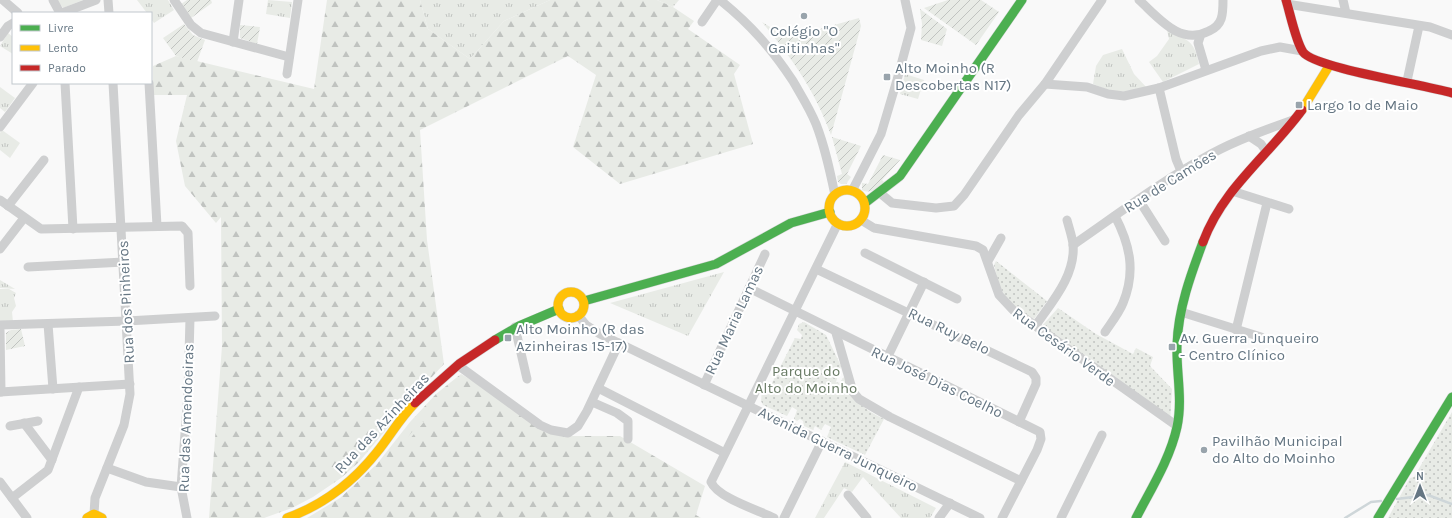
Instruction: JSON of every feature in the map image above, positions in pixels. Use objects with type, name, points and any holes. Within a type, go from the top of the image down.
[{"type":"street","points":[[3,0],[17,12]]},
{"type":"street","points":[[53,0],[60,12]]},
{"type":"street","points":[[64,12],[96,0]]},
{"type":"street","points":[[108,0],[109,12]]},
{"type":"street","points":[[174,0],[196,30],[207,36],[289,57]]},
{"type":"street","points":[[233,42],[239,0]]},
{"type":"street","points":[[287,74],[298,0]]},
{"type":"street","points":[[702,22],[719,0],[762,37],[775,53],[803,97],[811,113],[822,142],[835,195]]},
{"type":"street","points":[[852,191],[882,130],[899,73],[911,28],[905,0]]},
{"type":"street","points":[[865,203],[880,193],[900,176],[1022,0]]},
{"type":"street","points":[[880,193],[892,203],[936,208],[954,206],[964,196],[1019,115],[1045,84],[1102,0]]},
{"type":"street","points":[[1139,0],[1170,29],[1188,36],[1200,37],[1215,28],[1221,21],[1223,0]]},
{"type":"street","points":[[1343,0],[1346,13]]},
{"type":"street","points":[[1452,35],[1430,27],[1286,2],[1302,51],[1308,58],[1329,66],[1407,81],[1452,93]]},
{"type":"street","points":[[0,37],[8,26],[12,24]]},
{"type":"street","points":[[1407,81],[1419,26]]},
{"type":"street","points":[[1200,37],[1198,43],[1206,70]]},
{"type":"street","points":[[1045,84],[1087,87],[1108,94],[1124,96],[1159,88],[1261,51],[1280,47],[1302,51]]},
{"type":"street","points":[[1136,518],[1164,463],[1177,426],[1179,404],[1177,343],[1181,312],[1208,228],[1214,216],[1232,192],[1294,120],[1329,66]]},
{"type":"street","points":[[0,127],[32,84]]},
{"type":"street","points":[[65,84],[73,229]]},
{"type":"street","name":"Rua dos Pinheiros","points":[[94,517],[95,498],[125,420],[130,384],[113,84]]},
{"type":"street","points":[[149,84],[157,226]]},
{"type":"street","points":[[1159,88],[1176,159],[1181,170]]},
{"type":"street","name":"Rua de Camões","points":[[1073,245],[1181,170],[1212,153],[1249,136],[1294,120]]},
{"type":"street","points":[[1249,136],[1261,144],[1266,151]]},
{"type":"street","points":[[8,206],[44,160]]},
{"type":"street","points":[[843,191],[852,191],[860,195],[865,203],[865,212],[861,220],[850,226],[838,223],[830,212],[831,201],[835,195],[843,191]]},
{"type":"street","points":[[1232,192],[1289,209]]},
{"type":"street","points":[[0,200],[41,230],[180,226],[188,232],[190,286]]},
{"type":"street","points":[[1139,200],[1165,241]]},
{"type":"street","points":[[1236,330],[1267,203]]},
{"type":"street","points":[[584,301],[716,264],[777,229],[806,218],[830,212]]},
{"type":"street","points":[[1105,332],[1123,304],[1128,287],[1130,269],[1129,250],[1124,234],[1115,216]]},
{"type":"street","points":[[0,249],[24,218]]},
{"type":"street","name":"Rua Cesário Verde","points":[[861,220],[874,228],[886,231],[976,246],[983,250],[999,295],[1013,310],[1177,426]]},
{"type":"street","points":[[1036,325],[1059,293],[1068,275],[1073,245],[1067,220]]},
{"type":"street","points":[[774,518],[724,495],[714,488],[712,482],[838,223]]},
{"type":"street","points":[[988,262],[1001,238]]},
{"type":"street","points":[[865,253],[957,299]]},
{"type":"street","name":"Rua Maria Lamas","points":[[704,385],[765,254]]},
{"type":"street","points":[[28,267],[124,262]]},
{"type":"street","name":"Rua Ruy Belo","points":[[816,269],[909,312],[1032,372],[1036,378],[1036,384],[1019,422]]},
{"type":"street","points":[[887,358],[924,282]]},
{"type":"street","name":"Rua José Dias Coelho","points":[[749,288],[836,333],[1040,432],[1041,436],[1037,450],[1002,518]]},
{"type":"street","points":[[569,292],[578,294],[584,301],[583,309],[578,315],[569,318],[558,309],[558,300],[564,293],[569,292]]},
{"type":"street","name":"Rua das Azinheiras","points":[[287,518],[333,494],[370,460],[410,408],[459,366],[515,327],[558,309]]},
{"type":"street","points":[[1181,312],[1260,337]]},
{"type":"street","name":"Avenida Guerra Junqueiro","points":[[578,315],[586,326],[619,343],[980,518]]},
{"type":"street","points":[[0,325],[127,322],[215,316]]},
{"type":"street","name":"Rua das Amendoeiras","points":[[187,518],[181,487],[188,393],[190,318]]},
{"type":"street","points":[[48,324],[53,389]]},
{"type":"street","points":[[515,327],[527,379]]},
{"type":"street","points":[[0,330],[1,392],[130,384]]},
{"type":"street","points":[[836,333],[854,392],[859,398],[890,417],[1022,481]]},
{"type":"street","points":[[459,366],[522,412],[551,430],[568,433],[578,426],[587,411],[619,343]]},
{"type":"street","points":[[12,498],[45,473],[52,460],[79,387]]},
{"type":"street","points":[[598,388],[725,453]]},
{"type":"street","points":[[1378,518],[1452,397]]},
{"type":"street","points":[[592,402],[618,413],[628,421],[628,439]]},
{"type":"street","points":[[10,426],[38,421]]},
{"type":"street","points":[[24,423],[52,460]]},
{"type":"street","points":[[1061,518],[1102,435]]},
{"type":"street","points":[[784,518],[822,441]]},
{"type":"street","points":[[107,468],[146,482],[181,487]]},
{"type":"street","points":[[0,482],[27,518]]},
{"type":"street","points":[[848,495],[867,518]]},
{"type":"street","points":[[939,518],[950,503]]},
{"type":"green space","points":[[57,0],[83,0],[63,8]]},
{"type":"green space","points":[[137,0],[168,0],[174,10],[154,23],[152,20],[152,12],[146,12]]},
{"type":"green space","points":[[187,0],[211,0],[212,3],[191,18],[181,4]]},
{"type":"green space","points":[[268,0],[292,2],[290,18],[266,14]]},
{"type":"green space","points":[[327,0],[420,0],[428,29],[470,59],[504,21],[550,0],[657,0],[673,7],[694,21],[688,29],[740,65],[734,74],[753,144],[620,184],[573,147],[596,75],[568,56],[420,130],[427,240],[444,364],[416,394],[359,462],[341,478],[313,497],[292,508],[264,518],[209,518],[222,346],[221,217],[216,223],[185,186],[176,141],[187,95],[153,95],[153,66],[176,56],[314,89]]},
{"type":"green space","points":[[420,0],[550,0],[504,21],[470,59],[428,29]]},
{"type":"green space","points":[[657,0],[679,0],[673,7]]},
{"type":"green space","points":[[948,0],[981,0],[999,12],[976,45],[924,8]]},
{"type":"green space","points":[[920,9],[947,29],[942,46],[921,40],[922,24]]},
{"type":"green space","points":[[859,18],[861,26],[831,135],[810,89],[793,62],[762,22],[788,38]]},
{"type":"green space","points":[[184,24],[193,35],[205,40],[197,62],[176,56],[163,38]]},
{"type":"green space","points":[[240,25],[260,27],[257,44],[240,38]]},
{"type":"green space","points":[[1167,30],[1189,42],[1195,50],[1199,64],[1163,82],[1149,62],[1157,56],[1169,39]]},
{"type":"green space","points":[[8,33],[12,36],[12,53],[0,46]]},
{"type":"green space","points":[[1122,49],[1134,74],[1148,89],[1113,92],[1093,84],[1096,66],[1103,55]]},
{"type":"green space","points":[[905,74],[924,80],[918,99],[900,94]]},
{"type":"green space","points":[[0,87],[15,98],[5,112],[0,108]]},
{"type":"green space","points":[[2,130],[20,143],[10,158],[0,150],[0,133]]},
{"type":"green space","points":[[832,137],[861,146],[847,174],[851,177],[846,184],[841,184],[838,182],[837,176],[842,174]]},
{"type":"green space","points":[[883,155],[900,160],[882,180],[884,182],[874,190],[868,192],[862,190],[862,183],[868,184]]},
{"type":"green space","points":[[996,261],[1047,301],[1034,319],[1024,314],[1010,303],[1002,291],[994,265]]},
{"type":"green space","points":[[724,272],[688,336],[610,303]]},
{"type":"green space","points":[[0,280],[15,289],[0,288]]},
{"type":"green space","points":[[0,289],[9,289],[16,293],[14,298],[16,306],[12,312],[13,322],[0,322]]},
{"type":"green space","points":[[1058,308],[1096,334],[1133,354],[1136,348],[1153,357],[1150,366],[1172,389],[1170,423],[1041,327]]},
{"type":"green space","name":"Parque do Alto do Moinho","points":[[804,322],[826,335],[841,366],[836,382],[839,383],[844,377],[855,398],[869,411],[884,419],[865,455],[827,437],[831,427],[825,424],[821,430],[815,426],[813,430],[804,426],[803,421],[800,419],[797,421],[794,419],[797,410],[792,407],[787,416],[763,405],[761,401],[762,389],[769,387],[773,381],[795,338],[801,339],[802,335],[797,330],[799,324]]},
{"type":"green space","points":[[21,329],[25,346],[6,350],[6,333],[11,330]]},
{"type":"green space","points":[[461,374],[565,436],[620,436],[705,486],[696,515],[701,518],[307,518],[340,498],[377,464],[410,422],[436,394]]},
{"type":"green space","points":[[1452,412],[1452,518],[1388,518],[1410,478],[1414,477]]},
{"type":"green space","points":[[421,421],[424,422],[404,446],[402,444]]},
{"type":"green space","points":[[845,462],[936,508],[930,518],[901,518],[863,477],[852,492],[844,488],[824,518],[815,518]]},
{"type":"waterway","points":[[1397,499],[1428,495],[1452,504]]},
{"type":"waterway","points":[[1345,518],[1371,502],[1381,501]]},
{"type":"traffic: fast","points":[[865,203],[900,176],[1022,0]]},
{"type":"traffic: fast","points":[[584,301],[716,264],[791,223],[830,212]]},
{"type":"traffic: fast","points":[[1136,518],[1170,451],[1177,427],[1179,417],[1177,355],[1178,332],[1186,292],[1203,242]]},
{"type":"traffic: fast","points":[[495,340],[519,326],[559,309]]},
{"type":"traffic: fast","points":[[1378,518],[1452,397]]},
{"type":"traffic: slow","points":[[1302,110],[1329,66]]},
{"type":"traffic: slow","points":[[851,190],[860,195],[864,201],[865,208],[864,215],[860,221],[851,226],[843,226],[834,221],[830,215],[829,204],[834,195],[840,191],[851,190]]},
{"type":"traffic: slow","points":[[571,292],[580,296],[584,305],[580,314],[571,318],[562,314],[558,305],[562,296],[571,292]]},
{"type":"traffic: slow","points":[[287,518],[300,513],[325,499],[348,482],[368,463],[415,403]]},
{"type":"traffic: slow","points":[[87,518],[94,514],[102,518]]},
{"type":"traffic: jam","points":[[1286,0],[1300,47],[1303,52],[1311,58],[1327,64],[1372,76],[1452,93]]},
{"type":"traffic: jam","points":[[1203,242],[1222,205],[1234,188],[1302,110]]},
{"type":"traffic: jam","points":[[415,403],[459,364],[495,340]]},
{"type":"place","name":"Colégio \"O Gaitinhas\"","points":[[804,16]]},
{"type":"place","name":"Alto Moinho (R Descobertas N17)","points":[[887,77]]},
{"type":"place","name":"Largo 1º de Maio","points":[[1299,105]]},
{"type":"place","name":"Alto Moinho (R das Azinheiras 15-17)","points":[[508,338]]},
{"type":"place","name":"Av. Guerra Junqueiro - Centro Clínico","points":[[1172,347]]},
{"type":"place","name":"Pavilhão Municipal do Alto do Moinho","points":[[1204,450]]}]
